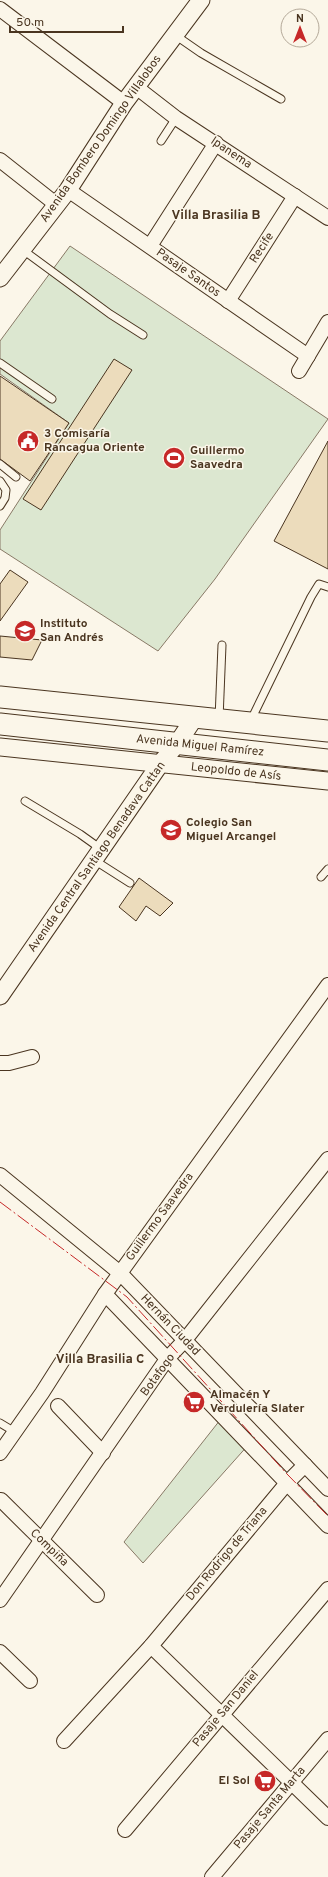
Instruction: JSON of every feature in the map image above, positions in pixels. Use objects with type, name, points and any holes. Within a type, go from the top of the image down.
[{"type":"main road","points":[[0,696],[328,731]]},
{"type":"main road","name":"Avenida Miguel Ramírez","points":[[0,724],[328,760]]},
{"type":"main road","points":[[280,755],[294,747],[328,742]]},
{"type":"street","name":"Avenida Bombero Domingo Villalobos","points":[[0,278],[68,190],[124,103],[175,34],[197,1]]},
{"type":"street","points":[[0,9],[124,103]]},
{"type":"street","name":"Ipanema","points":[[136,87],[176,118],[328,218]]},
{"type":"street","points":[[150,246],[216,143]]},
{"type":"street","points":[[0,160],[57,205]]},
{"type":"street","name":"Pasaje Santos","points":[[68,190],[308,356]]},
{"type":"street","name":"Recife","points":[[228,301],[295,196]]},
{"type":"street","points":[[299,371],[328,322]]},
{"type":"street","name":"Avenida Central Santiago Benadava Cattan","points":[[0,996],[160,764],[177,744],[195,717]]},
{"type":"street","name":"Leopoldo de Asís","points":[[0,747],[328,781]]},
{"type":"street","name":"Guillermo Saavedra","points":[[0,1453],[42,1393],[105,1294],[328,985]]},
{"type":"street","points":[[0,1063],[8,1063],[32,1057]]},
{"type":"street","name":"Botafogo","points":[[0,1600],[167,1359],[185,1340],[328,1159]]},
{"type":"street","name":"Hernán Ciudad","points":[[0,1175],[120,1273],[328,1489]]},
{"type":"street","points":[[105,1294],[328,1526]]},
{"type":"street","points":[[58,1406],[103,1453]]},
{"type":"street","name":"Don Rodrigo de Triana","points":[[64,1740],[151,1646],[287,1483],[305,1465]]},
{"type":"street","name":"Compiña","points":[[1,1500],[97,1595]]},
{"type":"street","name":"Pasaje San Daniel","points":[[125,1830],[221,1714],[328,1589]]},
{"type":"street","points":[[151,1646],[328,1818]]},
{"type":"street","points":[[0,1652],[30,1681]]},
{"type":"street","name":"Pasaje Santa Marta","points":[[212,1877],[328,1739]]},
{"type":"lane","points":[[175,34],[201,52],[281,99]]},
{"type":"lane","points":[[160,141],[176,118]]},
{"type":"lane","points":[[22,249],[110,314],[144,335]]},
{"type":"lane","points":[[0,364],[52,399]]},
{"type":"lane","points":[[0,464],[16,477]]},
{"type":"lane","points":[[0,481],[6,490],[5,498],[0,506]]},
{"type":"lane","points":[[250,722],[311,597],[319,584],[328,587]]},
{"type":"lane","points":[[219,719],[222,646]]},
{"type":"lane","points":[[25,801],[80,834],[98,854],[130,883]]},
{"type":"lane","points":[[321,877],[328,869]]},
{"type":"lane","points":[[0,1423],[15,1432]]},
{"type":"green space","name":"Guillermo Saavedra","points":[[70,246],[328,419],[215,579],[158,651],[0,549],[0,530],[69,423],[0,374],[0,341]]},
{"type":"green space","points":[[224,1415],[250,1443],[143,1563],[124,1542]]},
{"type":"building","points":[[114,359],[132,370],[41,510],[23,499]]},
{"type":"building","name":"3 Comisaría Rancagua Oriente","points":[[0,376],[69,423],[30,481],[0,459]]},
{"type":"building","points":[[328,441],[328,569],[274,541]]},
{"type":"building","points":[[10,570],[28,582],[0,621],[0,584]]},
{"type":"building","points":[[0,636],[42,640],[32,660],[0,657]]},
{"type":"building","points":[[139,878],[173,903],[160,916],[146,906],[136,921],[119,907]]},
{"type":"power","points":[[0,1202],[127,1297],[287,1474],[328,1516]]},
{"type":"place","name":"3 Comisaría Rancagua Oriente","points":[[28,441]]},
{"type":"place","name":"Guillermo Saavedra","points":[[174,458]]},
{"type":"place","name":"Instituto San Andrés","points":[[25,631]]},
{"type":"place","name":"Colegio San Miguel Arcangel","points":[[171,830]]},
{"type":"place","name":"Almacén Y Verdulería Slater","points":[[194,1402]]},
{"type":"place","name":"El Sol","points":[[265,1781]]},
{"type":"district","name":"Villa Brasilia B","points":[[216,216]]},
{"type":"district","name":"Villa Brasilia C","points":[[100,1360]]}]
